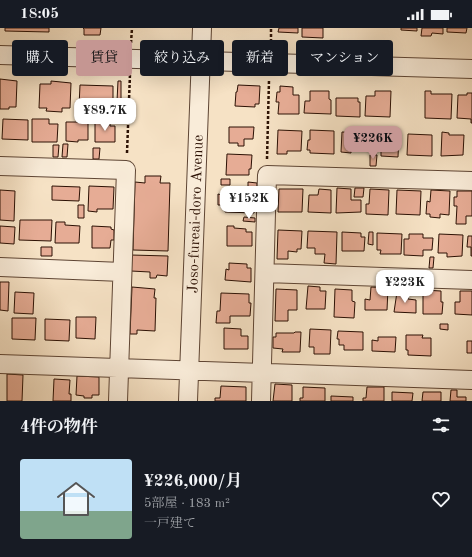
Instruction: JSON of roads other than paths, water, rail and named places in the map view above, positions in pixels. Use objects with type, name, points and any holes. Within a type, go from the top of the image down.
[{"type":"street","name":"Joso-fureai-doro Avenue","points":[[202,28],[202,40]]},
{"type":"street","points":[[0,54],[140,58]]},
{"type":"street","points":[[224,61],[472,69]]},
{"type":"street","name":"Joso-fureai-doro Avenue","points":[[188,401],[200,76]]},
{"type":"street","points":[[0,166],[126,170],[118,401]]},
{"type":"street","points":[[261,401],[267,175],[472,181]]},
{"type":"street","points":[[0,267],[122,272]]},
{"type":"street","points":[[265,273],[472,280]]},
{"type":"street","points":[[0,364],[472,380]]}]
